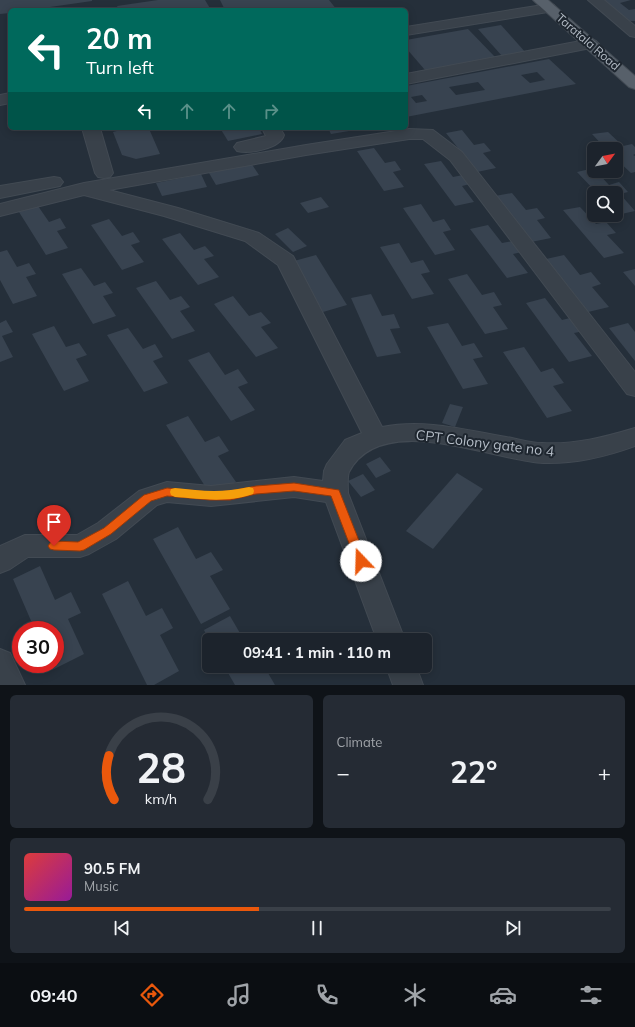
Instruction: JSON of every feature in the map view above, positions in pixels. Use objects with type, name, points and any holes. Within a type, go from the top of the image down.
[{"type":"main road","name":"Taratala Road","points":[[548,3],[635,84]]},
{"type":"main road","points":[[548,3],[635,69]]},
{"type":"street","points":[[595,0],[634,31]]},
{"type":"street","points":[[408,31],[548,3]]},
{"type":"street","points":[[408,79],[591,44]]},
{"type":"street","points":[[92,130],[104,173]]},
{"type":"street","points":[[0,192],[266,143],[274,139],[275,135],[272,130]]},
{"type":"street","points":[[0,210],[84,189],[306,150],[409,134],[427,134],[456,156],[635,388]]},
{"type":"street","points":[[84,189],[171,212],[252,237],[286,261],[357,402],[376,436]]},
{"type":"street","name":"CPT Colony gate no 4","points":[[388,633],[335,493],[336,472],[354,447],[376,436],[396,433],[426,432],[541,453],[570,452],[614,444],[635,437]]},
{"type":"street","points":[[0,561],[6,556],[25,546],[80,546],[107,531],[148,498],[167,492],[217,496],[256,490],[294,487],[335,493]]},
{"type":"street","points":[[0,663],[10,685]]},
{"type":"street","points":[[404,673],[408,685]]},
{"type":"building","points":[[0,0],[92,0],[43,8],[8,8],[8,13],[0,14]]},
{"type":"building","points":[[158,0],[205,0],[210,8],[118,8],[117,6]]},
{"type":"building","points":[[220,0],[329,0],[335,8],[224,8]]},
{"type":"building","points":[[598,0],[631,0],[620,3],[629,10],[635,9],[635,21],[630,21],[621,14],[617,15]]},
{"type":"building","points":[[501,25],[526,53],[502,56],[478,29]]},
{"type":"building","points":[[468,29],[495,57],[425,70],[408,50],[408,40]]},
{"type":"building","points":[[549,59],[576,84],[408,117],[408,86]],"holes":[[[537,72],[545,80],[530,83],[521,75]],[[478,82],[485,90],[456,95],[449,87]],[[422,95],[427,101],[416,103],[411,97]]]},
{"type":"building","points":[[120,130],[152,130],[150,131],[160,154],[136,159],[122,155],[113,132]]},
{"type":"building","points":[[221,130],[260,130],[262,134],[228,141]]},
{"type":"building","points":[[329,130],[355,130],[331,134]]},
{"type":"building","points":[[462,130],[474,145],[484,143],[491,151],[483,153],[496,168],[477,172],[446,133]]},
{"type":"building","points":[[608,132],[619,142],[599,142],[592,134]]},
{"type":"building","points":[[632,144],[635,147],[635,154],[633,155],[635,156],[635,172],[631,173],[623,166],[623,146]]},
{"type":"building","points":[[374,148],[385,163],[395,161],[401,170],[393,172],[404,187],[384,191],[357,151]]},
{"type":"building","points":[[441,161],[453,177],[463,175],[470,184],[462,186],[474,202],[455,206],[424,164]]},
{"type":"building","points":[[251,163],[259,175],[216,185],[209,173]]},
{"type":"building","points":[[587,170],[587,178],[602,178],[609,185],[619,182],[623,186],[590,186],[577,172]]},
{"type":"building","points":[[201,174],[207,187],[162,196],[156,183]]},
{"type":"building","points":[[623,186],[628,192],[623,193]]},
{"type":"building","points":[[512,193],[526,210],[537,208],[545,218],[537,220],[551,238],[531,242],[495,196]]},
{"type":"building","points":[[321,197],[329,207],[308,213],[300,203]]},
{"type":"building","points":[[623,197],[635,211],[623,214]]},
{"type":"building","points":[[421,204],[433,222],[444,219],[451,230],[443,232],[455,250],[435,255],[403,208]]},
{"type":"building","points":[[38,206],[49,222],[60,218],[66,228],[57,231],[68,248],[46,255],[19,212]]},
{"type":"building","points":[[580,207],[587,214],[587,222],[594,222],[596,224],[606,222],[616,233],[607,235],[624,253],[604,258],[563,210]]},
{"type":"building","points":[[109,219],[122,236],[133,232],[140,242],[131,245],[144,262],[122,270],[91,225]]},
{"type":"building","points":[[488,225],[502,243],[513,241],[522,252],[513,254],[528,273],[507,278],[470,229]]},
{"type":"building","points":[[288,228],[307,246],[293,252],[275,234]]},
{"type":"building","points":[[180,233],[194,250],[205,246],[214,256],[204,259],[219,277],[198,285],[162,239]]},
{"type":"building","points":[[399,243],[411,263],[423,260],[430,272],[421,274],[434,294],[412,299],[380,247]]},
{"type":"building","points":[[7,250],[17,267],[29,263],[36,274],[26,277],[37,296],[13,304],[0,280],[0,252]]},
{"type":"building","points":[[316,255],[347,305],[323,312],[294,261]]},
{"type":"building","points":[[564,255],[580,275],[591,272],[601,284],[592,287],[609,307],[588,312],[546,259]]},
{"type":"building","points":[[81,268],[94,286],[105,282],[113,293],[103,296],[116,316],[93,324],[62,274]]},
{"type":"building","points":[[635,269],[635,286],[623,272]]},
{"type":"building","points":[[467,274],[482,295],[494,292],[502,305],[493,307],[508,329],[485,334],[448,279]]},
{"type":"building","points":[[156,281],[170,300],[181,296],[190,307],[180,311],[195,331],[172,339],[136,288]]},
{"type":"building","points":[[371,294],[382,316],[394,314],[400,328],[390,329],[401,353],[377,357],[351,298]]},
{"type":"building","points":[[233,296],[249,316],[261,312],[271,323],[261,327],[278,348],[256,357],[214,304]]},
{"type":"building","points":[[545,298],[562,320],[574,317],[584,331],[574,333],[592,356],[569,362],[526,303]]},
{"type":"building","points":[[6,320],[13,332],[2,336],[13,357],[0,362],[0,323]]},
{"type":"building","points":[[448,323],[462,346],[474,343],[483,357],[473,359],[488,384],[463,389],[427,327]]},
{"type":"building","points":[[628,323],[635,332],[635,361],[609,328]]},
{"type":"building","points":[[54,326],[66,347],[79,343],[87,355],[76,359],[89,381],[64,391],[32,334]]},
{"type":"building","points":[[128,328],[143,349],[155,344],[163,357],[153,361],[168,383],[144,392],[107,335]]},
{"type":"building","points":[[524,347],[541,372],[553,368],[564,383],[553,386],[572,411],[547,418],[503,352]]},
{"type":"building","points":[[209,352],[225,375],[238,369],[248,383],[238,387],[255,410],[231,421],[188,360]]},
{"type":"building","points":[[450,404],[463,407],[455,427],[442,423]]},
{"type":"building","points":[[188,416],[205,442],[219,436],[229,451],[218,456],[236,482],[210,494],[166,425]]},
{"type":"building","points":[[380,457],[391,471],[376,478],[366,464]]},
{"type":"building","points":[[457,473],[483,489],[433,549],[406,531]]},
{"type":"building","points":[[363,474],[375,490],[361,497],[348,481]]},
{"type":"building","points":[[178,527],[196,559],[211,552],[223,570],[210,576],[230,609],[201,624],[153,539]]},
{"type":"building","points":[[40,566],[55,600],[71,592],[81,613],[68,619],[84,654],[64,664],[64,621],[31,621],[13,579]]},
{"type":"building","points":[[128,581],[146,616],[162,608],[173,628],[160,635],[179,671],[154,685],[147,685],[102,594]]},
{"type":"building","points":[[230,616],[240,633],[206,633],[204,630]]},
{"type":"building","points":[[228,673],[268,673],[275,685],[235,685]]},
{"type":"slow traffic","points":[[175,492],[210,496],[230,495],[249,491]]},
{"type":"route","points":[[54,546],[80,546],[92,541],[128,515],[148,498],[167,492],[210,496],[294,487],[335,493],[361,561]]}]
